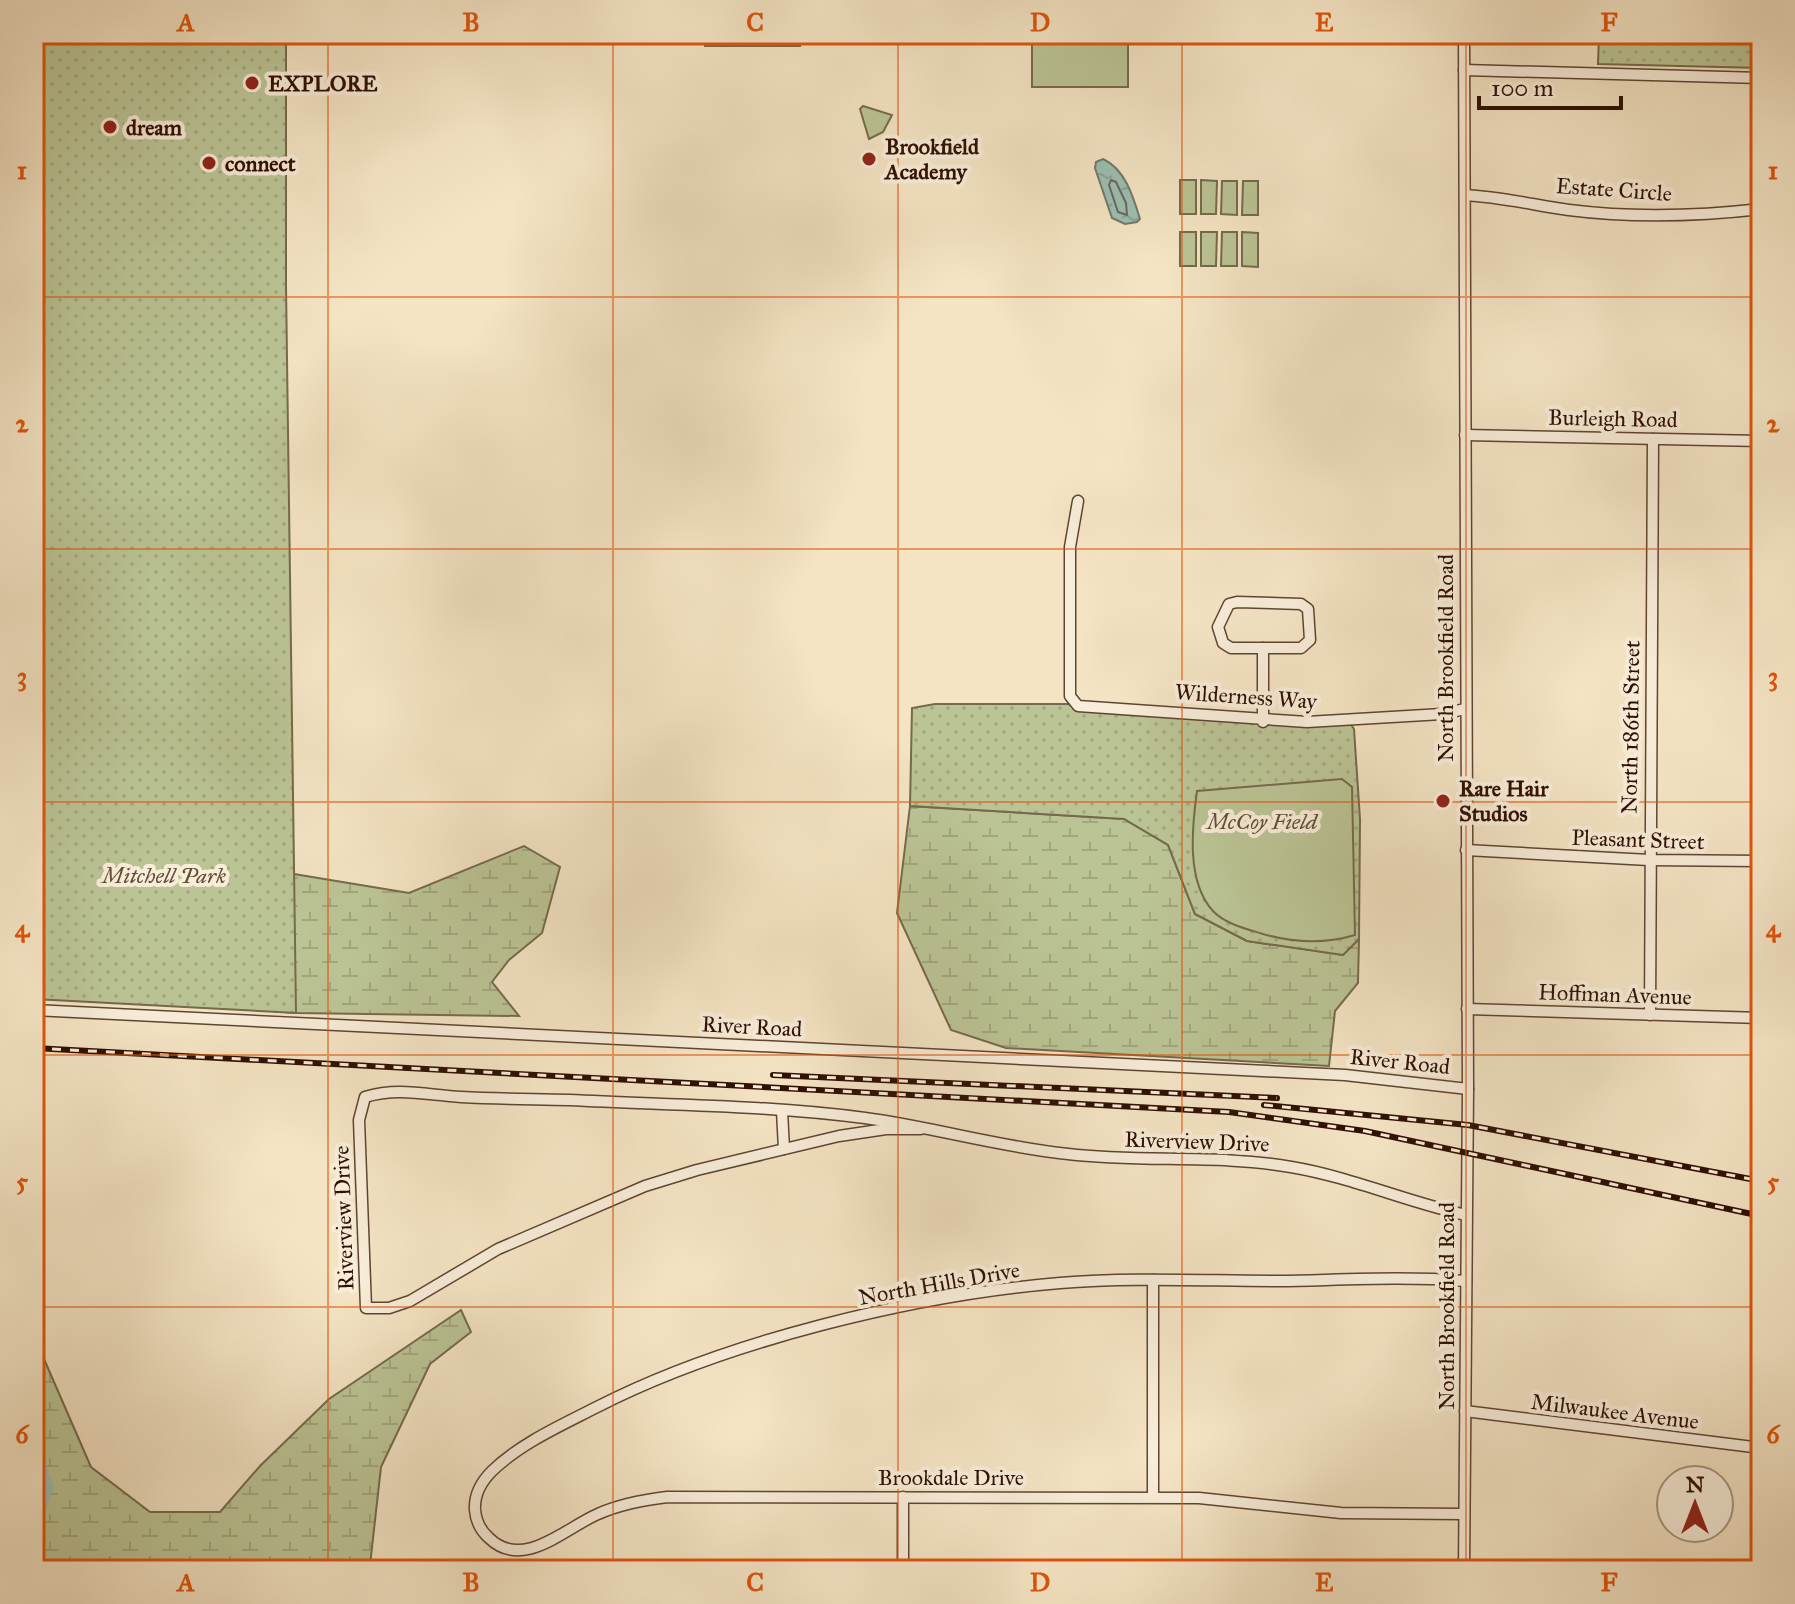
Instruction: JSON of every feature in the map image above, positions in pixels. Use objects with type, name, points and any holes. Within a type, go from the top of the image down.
[{"type":"street","name":"North Brookfield Road","points":[[1464,34],[1468,1089],[1464,1570]]},
{"type":"street","points":[[1464,70],[1761,78]]},
{"type":"street","name":"Estate Circle","points":[[1465,195],[1588,212],[1719,214],[1761,209]]},
{"type":"street","name":"Burleigh Road","points":[[1465,435],[1761,441]]},
{"type":"street","name":"North 186th Street","points":[[1650,1015],[1653,439]]},
{"type":"street","name":"Wilderness Way","points":[[1078,501],[1072,518],[1070,547],[1073,703],[1087,709],[1173,711],[1263,722],[1394,718],[1465,709]]},
{"type":"street","points":[[1288,602],[1308,609],[1311,629],[1306,644],[1301,648],[1263,648],[1231,648],[1223,643],[1218,627],[1229,604],[1288,602]]},
{"type":"street","points":[[1263,648],[1263,722]]},
{"type":"street","name":"Pleasant Street","points":[[1466,850],[1649,860],[1761,861]]},
{"type":"street","name":"Hoffman Avenue","points":[[1467,1009],[1761,1018]]},
{"type":"street","name":"River Road","points":[[34,1010],[1359,1076],[1468,1089]]},
{"type":"street","name":"Riverview Drive","points":[[921,1129],[871,1131],[784,1149],[645,1186],[498,1249],[410,1301],[389,1308],[366,1308],[359,1120],[365,1097],[394,1091],[866,1118],[1071,1155],[1290,1166],[1362,1183],[1466,1215]]},
{"type":"street","points":[[782,1111],[784,1149]]},
{"type":"street","points":[[1153,1280],[1153,1497]]},
{"type":"street","name":"North Hills Drive","points":[[475,1505],[480,1484],[487,1476],[535,1441],[636,1388],[718,1357],[859,1317],[985,1293],[1059,1283],[1153,1280],[1466,1281]]},
{"type":"street","name":"Milwaukee Avenue","points":[[1465,1411],[1761,1448]]},
{"type":"street","points":[[903,1497],[903,1570]]},
{"type":"street","name":"Brookdale Drive","points":[[475,1505],[478,1523],[491,1541],[508,1550],[519,1551],[543,1544],[598,1514],[646,1499],[1153,1497],[1243,1501],[1341,1513],[1464,1514]]},
{"type":"green space","name":"Mitchell Park","points":[[34,34],[286,34],[286,286],[296,1013],[34,999]]},
{"type":"green space","points":[[507,34],[603,34],[603,42],[507,42]]},
{"type":"green space","points":[[607,34],[703,34],[703,43],[607,43]]},
{"type":"green space","points":[[705,34],[800,34],[800,46],[705,46]]},
{"type":"green space","points":[[873,34],[964,34],[964,39],[873,38]]},
{"type":"green space","points":[[1032,34],[1128,34],[1128,87],[1032,87]]},
{"type":"green space","points":[[1599,34],[1761,34],[1761,68],[1598,64]]},
{"type":"green space","points":[[863,106],[892,115],[883,132],[869,139],[860,109]]},
{"type":"green space","points":[[1180,180],[1196,180],[1196,214],[1180,214]]},
{"type":"green space","points":[[1201,180],[1217,181],[1216,214],[1201,214]]},
{"type":"green space","points":[[1222,181],[1237,181],[1237,215],[1221,214]]},
{"type":"green space","points":[[1243,181],[1258,181],[1258,215],[1242,215]]},
{"type":"green space","points":[[1180,232],[1196,232],[1196,266],[1180,266]]},
{"type":"green space","points":[[1201,232],[1217,232],[1216,266],[1201,266]]},
{"type":"green space","points":[[1222,232],[1237,232],[1237,266],[1221,266]]},
{"type":"green space","points":[[1242,232],[1258,233],[1258,267],[1242,266]]},
{"type":"green space","name":"McCoy Field","points":[[935,704],[1068,704],[1088,711],[1350,723],[1354,729],[1360,819],[1359,939],[1343,955],[1247,941],[1195,914],[1168,845],[1124,819],[910,806],[912,708]]},
{"type":"green space","points":[[34,727],[222,825],[294,874],[409,893],[524,846],[560,867],[542,933],[509,960],[492,982],[519,1016],[296,1013],[34,992]]},
{"type":"green space","points":[[1342,779],[1352,787],[1355,935],[1321,941],[1286,939],[1236,926],[1213,911],[1204,899],[1195,870],[1193,837],[1197,791]]},
{"type":"green space","points":[[910,806],[1124,819],[1168,845],[1195,914],[1247,941],[1343,955],[1359,939],[1358,983],[1335,1011],[1329,1066],[1006,1048],[951,1030],[897,913]]},
{"type":"green space","points":[[461,1310],[471,1332],[430,1364],[381,1467],[370,1565],[324,1570],[34,1570],[34,1336],[91,1467],[150,1512],[220,1512],[260,1466],[329,1399]]},
{"type":"water","points":[[1103,159],[1117,169],[1127,184],[1140,219],[1137,222],[1125,224],[1112,218],[1095,168],[1096,162]]},
{"type":"waterway","points":[[34,1456],[44,1487],[34,1516]]},
{"type":"railway","points":[[34,1048],[1229,1112],[1365,1131],[1761,1216]]},
{"type":"railway","points":[[773,1075],[1277,1098]]},
{"type":"railway","points":[[1264,1105],[1468,1125],[1761,1181]]},
{"type":"place","name":"EXPLORE","points":[[252,83]]},
{"type":"place","name":"dream","points":[[110,127]]},
{"type":"place","name":"Brookfield Academy","points":[[869,159]]},
{"type":"place","name":"connect","points":[[209,163]]},
{"type":"place","name":"Rare Hair Studios","points":[[1443,801]]}]
